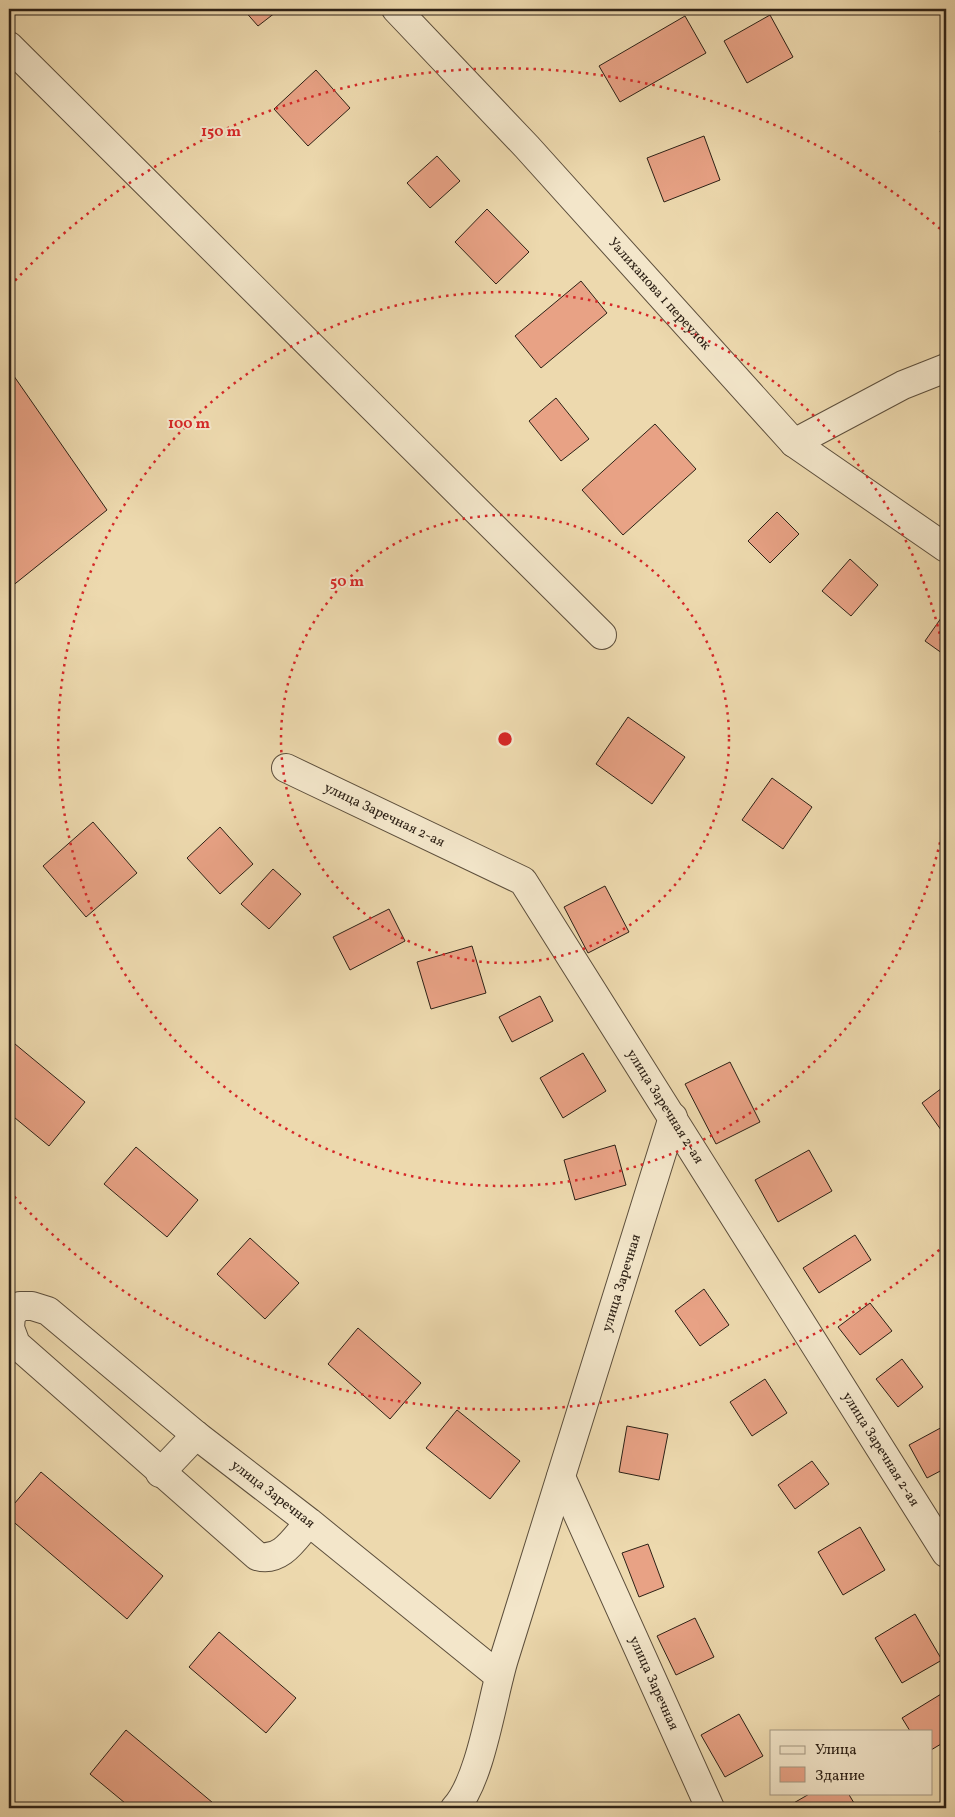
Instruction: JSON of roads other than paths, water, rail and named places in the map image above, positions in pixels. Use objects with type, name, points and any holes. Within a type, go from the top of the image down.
[{"type":"street","name":"Уалиханова 1 переулок","points":[[396,9],[527,147],[794,443],[946,548]]},
{"type":"street","points":[[9,46],[602,635]]},
{"type":"street","points":[[794,443],[903,385],[946,368]]},
{"type":"street","name":"улица Заречная 2-ая","points":[[286,768],[523,881],[946,1553]]},
{"type":"street","name":"улица Заречная","points":[[455,1808],[462,1801],[474,1774],[498,1676],[673,1117]]},
{"type":"street","name":"улица Заречная","points":[[160,1473],[16,1344],[10,1328],[11,1315],[20,1306],[32,1306],[48,1311],[196,1436],[309,1522],[498,1676]]},
{"type":"street","points":[[196,1436],[160,1473],[257,1556],[270,1558],[282,1553],[309,1522]]},
{"type":"street","name":"улица Заречная","points":[[561,1477],[710,1808]]}]
